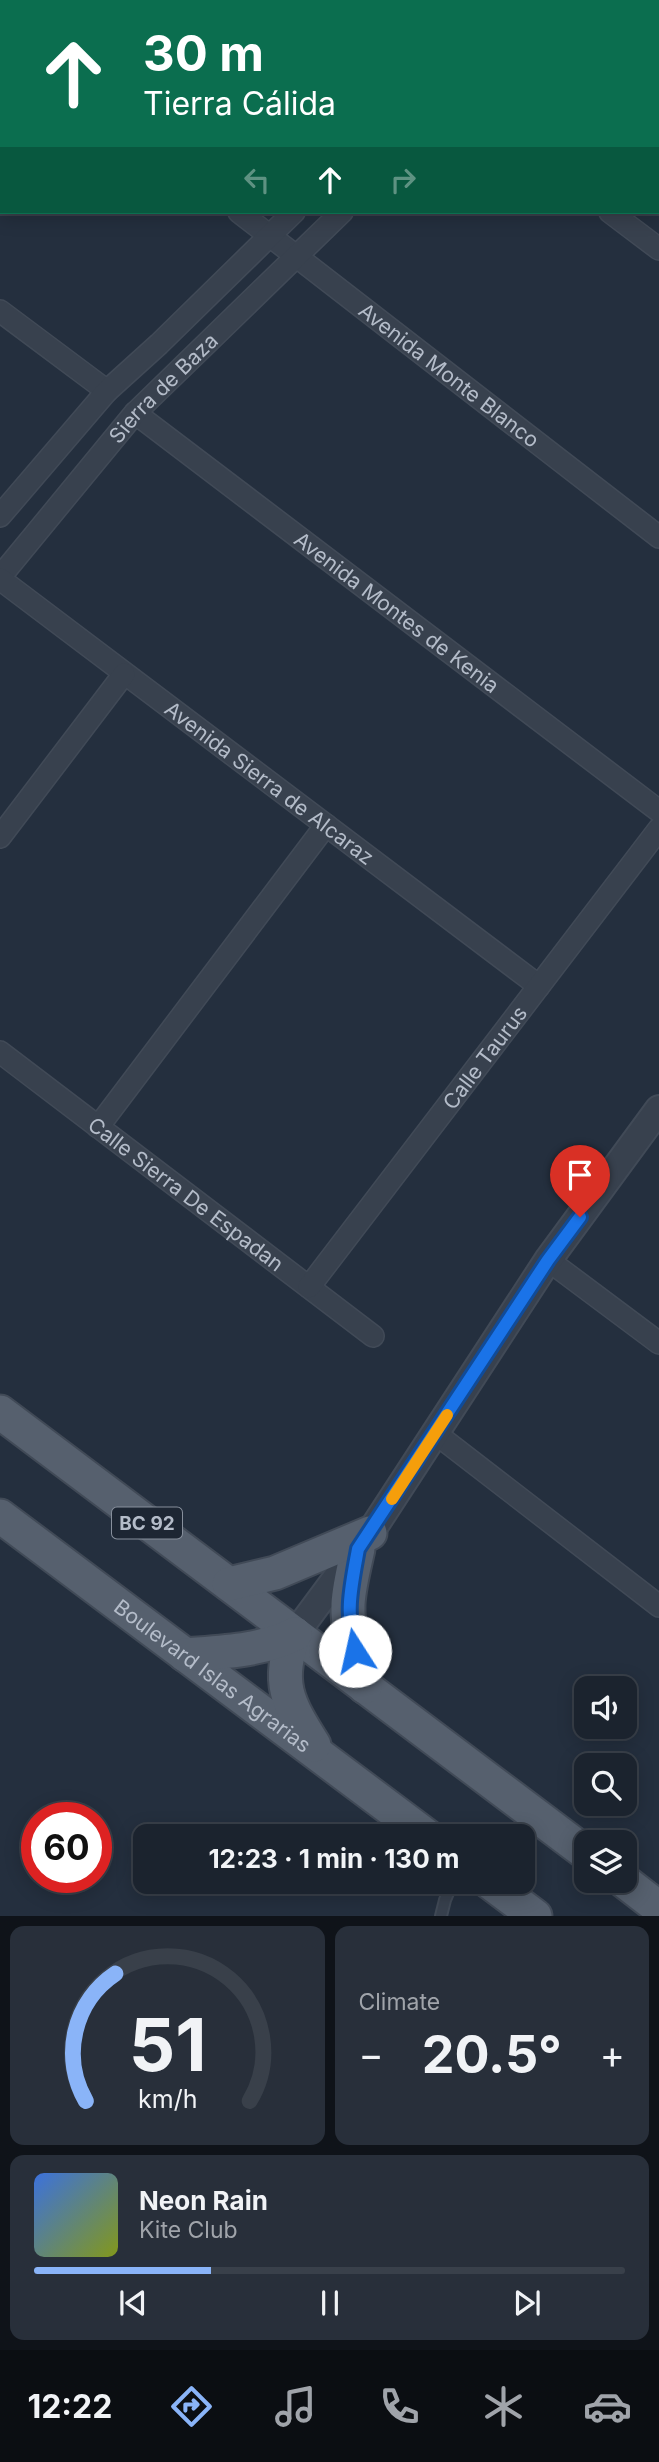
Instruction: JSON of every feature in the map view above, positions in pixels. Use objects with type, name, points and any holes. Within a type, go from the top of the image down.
[{"type":"main road","name":"BC 92","points":[[0,1412],[574,1844]]},
{"type":"main road","name":"Boulevard Islas Agrarias","points":[[0,1516],[411,1824]]},
{"type":"main road","points":[[229,1584],[275,1573],[364,1541]]},
{"type":"main road","points":[[364,1541],[348,1601],[348,1618],[349,1631],[365,1687]]},
{"type":"main road","points":[[185,1655],[256,1647],[295,1634]]},
{"type":"main road","points":[[295,1634],[286,1659],[284,1686],[294,1713],[322,1758]]},
{"type":"main road","points":[[637,1891],[659,1908]]},
{"type":"main road","points":[[505,1894],[535,1916]]},
{"type":"street","name":"Avenida Monte Blanco","points":[[242,214],[659,537]]},
{"type":"street","name":"Sierra de Baza","points":[[0,516],[107,391],[292,214]]},
{"type":"street","name":"Sierra de Baza","points":[[0,578],[135,413],[340,214]]},
{"type":"street","points":[[613,214],[659,249]]},
{"type":"street","points":[[0,310],[107,391]]},
{"type":"street","name":"Avenida Montes de Kenia","points":[[135,413],[659,811]]},
{"type":"street","name":"Avenida Sierra de Alcaraz","points":[[0,578],[539,986]]},
{"type":"street","points":[[0,837],[124,674]]},
{"type":"street","points":[[98,1127],[326,825]]},
{"type":"street","name":"Calle Taurus","points":[[309,1287],[659,829]]},
{"type":"street","name":"Calle Sierra De Espadan","points":[[0,1052],[373,1336]]},
{"type":"street","points":[[295,1634],[364,1541],[548,1260],[659,1109]]},
{"type":"street","points":[[548,1260],[659,1343]]},
{"type":"street","points":[[435,1433],[659,1606]]},
{"type":"lane","points":[[441,1916],[447,1894]]},
{"type":"slow traffic","points":[[392,1499],[447,1415]]},
{"type":"route","points":[[355,1651],[349,1631],[348,1601],[358,1549],[548,1260],[580,1217]]}]
